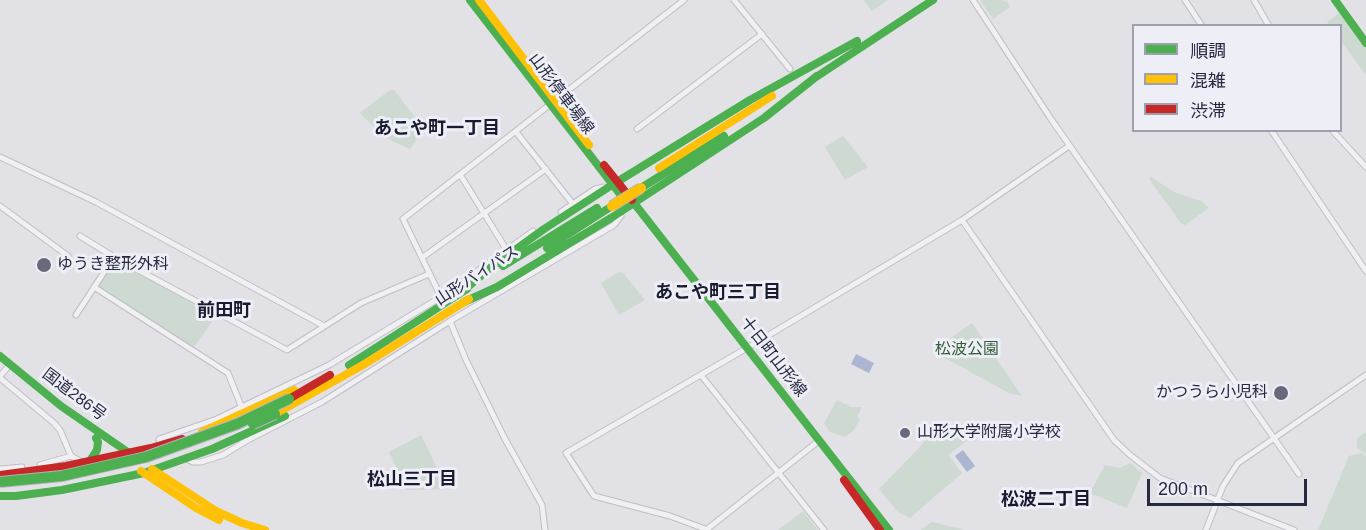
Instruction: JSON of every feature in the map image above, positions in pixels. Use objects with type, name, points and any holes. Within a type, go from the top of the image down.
[{"type":"main road","name":"山形停車場線","points":[[470,0],[552,101]]},
{"type":"main road","name":"山形停車場線","points":[[479,0],[552,101],[632,204]]},
{"type":"main road","name":"山形バイパス","points":[[639,185],[922,0]]},
{"type":"main road","name":"山形バイパス","points":[[0,489],[66,482],[110,474],[209,443],[275,414],[817,76],[933,0]]},
{"type":"main road","points":[[1335,0],[1366,43]]},
{"type":"main road","points":[[463,297],[490,267],[614,183],[750,100],[857,41]]},
{"type":"main road","points":[[463,297],[497,287],[632,204],[764,118],[817,76]]},
{"type":"main road","name":"十日町山形線","points":[[632,204],[889,530]]},
{"type":"main road","name":"十日町山形線","points":[[746,349],[880,530]]},
{"type":"main road","name":"国道286号","points":[[0,356],[125,455]]},
{"type":"main road","name":"山形バイパス","points":[[0,482],[62,476],[146,457],[204,438],[289,399],[359,363]]},
{"type":"main road","points":[[0,475],[87,462],[160,446],[210,429],[359,363]]},
{"type":"main road","points":[[0,496],[62,490],[186,459],[297,411],[332,389],[359,363]]},
{"type":"main road","name":"国道286号","points":[[2,371],[96,438],[125,455]]},
{"type":"main road","points":[[87,462],[97,450],[96,438]]},
{"type":"main road","points":[[177,486],[175,480],[177,468],[186,459]]},
{"type":"main road","points":[[146,470],[177,486],[216,511],[265,530]]},
{"type":"main road","points":[[146,470],[196,508],[241,530]]},
{"type":"street","points":[[441,297],[403,219],[684,0]]},
{"type":"street","points":[[734,0],[790,69]]},
{"type":"street","points":[[973,0],[1069,146],[1299,474]]},
{"type":"street","points":[[1185,0],[1201,24]]},
{"type":"street","points":[[1254,0],[1268,24]]},
{"type":"street","points":[[638,129],[762,34]]},
{"type":"street","points":[[516,132],[573,204]]},
{"type":"street","points":[[1272,132],[1366,271]]},
{"type":"street","points":[[1334,132],[1366,167]]},
{"type":"street","points":[[816,443],[707,530],[670,516],[594,496],[566,453],[962,220],[1069,146]]},
{"type":"street","points":[[0,157],[96,202],[324,326]]},
{"type":"street","points":[[423,257],[546,169]]},
{"type":"street","points":[[460,176],[506,249]]},
{"type":"street","points":[[160,446],[159,439],[217,419],[329,365],[441,297],[506,249],[595,189],[614,183]]},
{"type":"street","points":[[186,459],[201,462],[223,455],[322,402],[450,321],[614,225],[632,204]]},
{"type":"street","points":[[0,206],[68,256]]},
{"type":"street","points":[[962,220],[1114,440],[1136,461],[1160,478],[1294,530]]},
{"type":"street","points":[[80,236],[114,257],[287,350],[361,303],[429,274]]},
{"type":"street","points":[[76,315],[114,257]]},
{"type":"street","points":[[94,287],[228,373],[242,408]]},
{"type":"street","points":[[450,321],[466,360],[505,439],[542,505],[545,530]]},
{"type":"street","points":[[2,371],[60,430],[71,456]]},
{"type":"street","points":[[701,375],[824,530]]},
{"type":"street","points":[[1206,530],[1217,500],[1238,463],[1366,375]]},
{"type":"street","points":[[0,469],[43,464],[71,456],[87,462]]},
{"type":"green space","points":[[864,0],[886,0],[887,1],[872,11]]},
{"type":"green space","points":[[980,0],[1001,0],[1008,3],[1010,7],[993,19]]},
{"type":"green space","points":[[1340,12],[1366,47],[1366,75],[1342,42],[1342,24],[1328,24],[1327,22]]},
{"type":"green space","points":[[390,90],[394,90],[424,129],[410,149],[384,137],[360,113]]},
{"type":"green space","points":[[843,136],[868,167],[845,180],[825,147]]},
{"type":"green space","points":[[1151,177],[1174,192],[1201,201],[1209,208],[1185,225],[1181,223],[1149,179]]},
{"type":"green space","points":[[114,257],[218,313],[192,350],[94,287]]},
{"type":"green space","points":[[619,272],[623,273],[645,300],[619,315],[601,283]]},
{"type":"green space","name":"松波公園","points":[[972,323],[1022,396],[1009,393],[932,351]]},
{"type":"green space","points":[[837,400],[851,407],[862,407],[857,417],[860,419],[854,430],[845,437],[830,432],[824,423]]},
{"type":"green space","points":[[938,425],[968,440],[948,455],[962,473],[910,518],[898,512],[879,489]]},
{"type":"green space","points":[[1366,432],[1366,454],[1357,448],[1357,438]]},
{"type":"green space","points":[[421,435],[447,489],[407,490],[389,452]]},
{"type":"green space","points":[[1361,453],[1366,456],[1366,530],[1318,530],[1349,456]]},
{"type":"green space","points":[[1130,463],[1142,473],[1127,508],[1090,493],[1105,465],[1120,468]]},
{"type":"green space","points":[[803,511],[818,530],[778,530]]},
{"type":"green space","points":[[932,522],[937,523],[965,530],[920,530]]},
{"type":"water","points":[[856,354],[874,363],[869,373],[851,364]]},
{"type":"water","points":[[963,450],[975,466],[967,472],[955,456]]},
{"type":"traffic: fast","points":[[470,0],[627,203]]},
{"type":"traffic: fast","points":[[813,79],[933,0]]},
{"type":"traffic: fast","points":[[1335,0],[1366,43]]},
{"type":"traffic: fast","points":[[462,292],[490,268],[544,229],[612,185],[750,100],[857,41]]},
{"type":"traffic: fast","points":[[464,302],[497,287],[611,218],[764,118],[817,76]]},
{"type":"traffic: fast","points":[[641,188],[724,136]]},
{"type":"traffic: fast","points":[[634,203],[889,530]]},
{"type":"traffic: fast","points":[[547,248],[612,206]]},
{"type":"traffic: fast","points":[[503,266],[597,208]]},
{"type":"traffic: fast","points":[[349,365],[467,289]]},
{"type":"traffic: fast","points":[[0,356],[61,406],[129,453]]},
{"type":"traffic: fast","points":[[0,482],[62,476],[146,457],[237,424],[289,399]]},
{"type":"traffic: fast","points":[[253,424],[275,414]]},
{"type":"traffic: fast","points":[[0,496],[62,490],[144,473],[212,449],[285,416]]},
{"type":"traffic: fast","points":[[90,461],[97,450],[96,438]]},
{"type":"traffic: slow","points":[[479,0],[589,145]]},
{"type":"traffic: slow","points":[[659,168],[772,96]]},
{"type":"traffic: slow","points":[[612,206],[641,188]]},
{"type":"traffic: slow","points":[[275,414],[363,365],[469,299]]},
{"type":"traffic: slow","points":[[202,432],[294,390]]},
{"type":"traffic: slow","points":[[152,469],[216,511],[265,530]]},
{"type":"traffic: slow","points":[[141,471],[196,508],[219,520]]},
{"type":"traffic: jam","points":[[604,165],[632,200]]},
{"type":"traffic: jam","points":[[289,399],[330,375]]},
{"type":"traffic: jam","points":[[0,475],[66,466],[182,439]]},
{"type":"traffic: jam","points":[[844,480],[880,530]]},
{"type":"place","name":"ゆうき整形外科","points":[[44,265]]},
{"type":"place","name":"かつうら小児科","points":[[1281,393]]},
{"type":"place","name":"山形大学附属小学校","points":[[905,433]]},
{"type":"district","name":"あこや町一丁目","points":[[437,129]]},
{"type":"district","name":"あこや町三丁目","points":[[718,293]]},
{"type":"district","name":"前田町","points":[[224,311]]},
{"type":"district","name":"松山三丁目","points":[[412,480]]},
{"type":"district","name":"松波二丁目","points":[[1046,500]]}]
